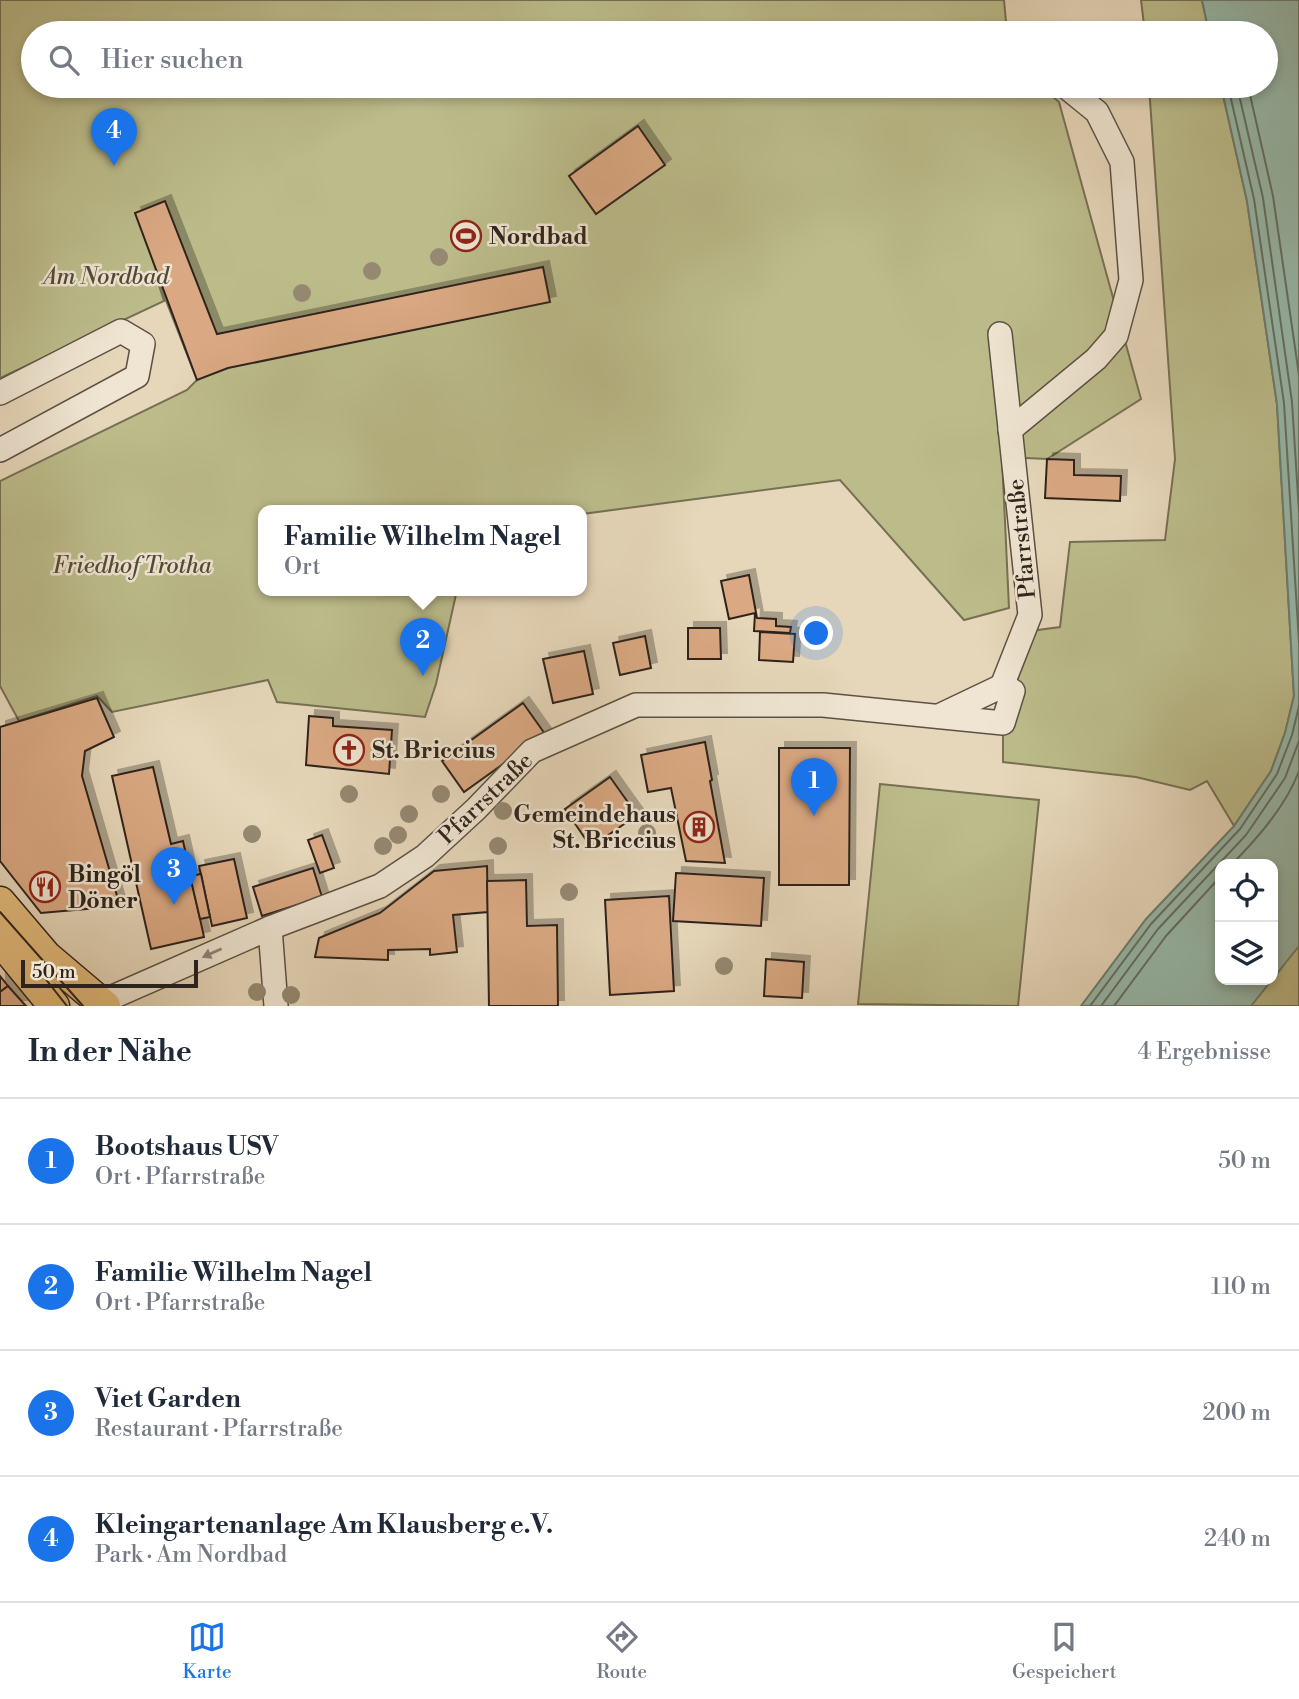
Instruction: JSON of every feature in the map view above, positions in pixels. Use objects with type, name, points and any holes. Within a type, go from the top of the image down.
[{"type":"main road","points":[[0,902],[46,956],[80,1003]]},
{"type":"main road","points":[[0,940],[80,1003]]},
{"type":"street","points":[[1010,430],[1096,359],[1116,336],[1131,279],[1122,162],[1097,112],[1080,98]]},
{"type":"street","points":[[0,393],[121,331],[143,344],[137,376],[0,450]]},
{"type":"street","name":"Pfarrstraße","points":[[80,1003],[115,996],[270,928],[380,887],[425,856],[532,751],[636,705],[823,705],[1003,723],[1013,691],[1002,685],[1030,615],[1000,334]]},
{"type":"street","points":[[939,716],[1002,685]]},
{"type":"street","points":[[270,928],[276,1006]]},
{"type":"green space","points":[[0,0],[1004,0],[1006,21],[21,21],[21,98],[1054,98],[1059,102],[1141,399],[1047,459],[1002,457],[1009,608],[964,620],[840,480],[587,513],[587,505],[258,505],[258,596],[456,596],[436,684],[425,717],[277,702],[268,680],[112,712],[97,696],[19,721],[0,686],[0,481],[187,390],[197,380],[154,270],[164,301],[0,378]]},
{"type":"green space","points":[[1141,0],[1202,0],[1206,21],[1144,21]]},
{"type":"green space","points":[[1150,98],[1224,98],[1247,201],[1277,404],[1294,696],[1285,733],[1271,771],[1234,826],[1207,781],[1190,790],[1136,777],[1003,762],[1003,723],[1023,632],[1060,627],[1070,542],[1165,540],[1175,459]]},
{"type":"green space","points":[[880,784],[1039,800],[1018,1006],[858,1004]]},
{"type":"green space","points":[[1299,942],[1299,1006],[1240,1006],[1267,985],[1278,985],[1278,973]]},
{"type":"water","points":[[1202,0],[1299,0],[1299,946],[1278,973],[1278,859],[1215,859],[1215,985],[1268,985],[1251,1006],[1081,1006],[1146,919],[1234,826],[1271,771],[1285,733],[1294,696],[1277,404],[1247,201],[1224,98],[1278,98],[1278,21],[1206,21]]},
{"type":"building","points":[[638,126],[665,165],[596,214],[569,176]]},
{"type":"building","points":[[165,201],[217,334],[543,267],[550,302],[228,368],[197,380],[135,213]]},
{"type":"building","points":[[1047,459],[1074,460],[1074,475],[1121,476],[1120,501],[1045,498]]},
{"type":"building","points":[[749,575],[757,618],[776,619],[776,626],[791,627],[790,633],[754,631],[755,613],[729,619],[721,581]]},
{"type":"building","points":[[688,628],[720,628],[721,659],[688,659]]},
{"type":"building","points":[[760,632],[795,634],[793,662],[759,660]]},
{"type":"building","points":[[645,636],[651,668],[620,675],[613,643]]},
{"type":"building","points":[[584,651],[593,694],[553,703],[543,659]]},
{"type":"building","points":[[97,698],[114,737],[85,751],[82,776],[120,906],[41,913],[0,861],[0,727]]},
{"type":"building","points":[[523,703],[545,734],[464,792],[442,761]]},
{"type":"building","name":"St. Briccius","points":[[309,716],[333,718],[333,726],[392,730],[389,774],[306,765]]},
{"type":"building","name":"Gemeindehaus St. Briccius","points":[[705,742],[725,863],[686,861],[671,788],[648,792],[641,755]]},
{"type":"building","points":[[779,748],[850,748],[849,885],[779,885]]},
{"type":"building","points":[[153,767],[171,844],[183,841],[204,937],[151,949],[112,776]]},
{"type":"building","points":[[610,777],[637,815],[591,847],[565,809]]},
{"type":"building","points":[[322,835],[334,868],[320,873],[308,840]]},
{"type":"building","points":[[234,859],[247,918],[212,926],[199,866]]},
{"type":"building","points":[[487,866],[488,912],[453,915],[457,952],[430,955],[430,949],[388,950],[388,960],[315,957],[319,938],[380,913],[434,871]]},
{"type":"building","points":[[313,868],[322,897],[262,916],[253,887]]},
{"type":"building","points":[[676,873],[764,878],[761,926],[673,921]]},
{"type":"building","points":[[201,874],[210,917],[200,919],[190,876]]},
{"type":"building","points":[[526,880],[527,926],[557,925],[558,1006],[489,1006],[487,881]]},
{"type":"building","points":[[669,896],[674,991],[610,995],[605,900]]},
{"type":"building","points":[[766,959],[804,962],[802,998],[764,996]]},
{"type":"building","points":[[0,976],[8,986],[0,992]]},
{"type":"building","points":[[8,986],[26,1006],[0,1006],[0,992]]},
{"type":"tram line","points":[[0,912],[83,1006]]},
{"type":"tram line","points":[[44,977],[67,1006]]},
{"type":"place","name":"Kleingartenanlage Am Klausberg e.V.","points":[[114,166]]},
{"type":"place","name":"Nordbad","points":[[466,236]]},
{"type":"place","name":"Familie Wilhelm Nagel","points":[[423,676]]},
{"type":"place","name":"St. Briccius","points":[[349,750]]},
{"type":"place","name":"Bootshaus USV","points":[[814,816]]},
{"type":"place","name":"Gemeindehaus St. Briccius","points":[[699,827]]},
{"type":"place","name":"Bingöl Döner","points":[[45,887]]},
{"type":"place","name":"Viet Garden","points":[[174,905]]},
{"type":"park label","name":"Am Nordbad","points":[[106,276]]},
{"type":"park label","name":"Friedhof Trotha","points":[[132,565]]}]
